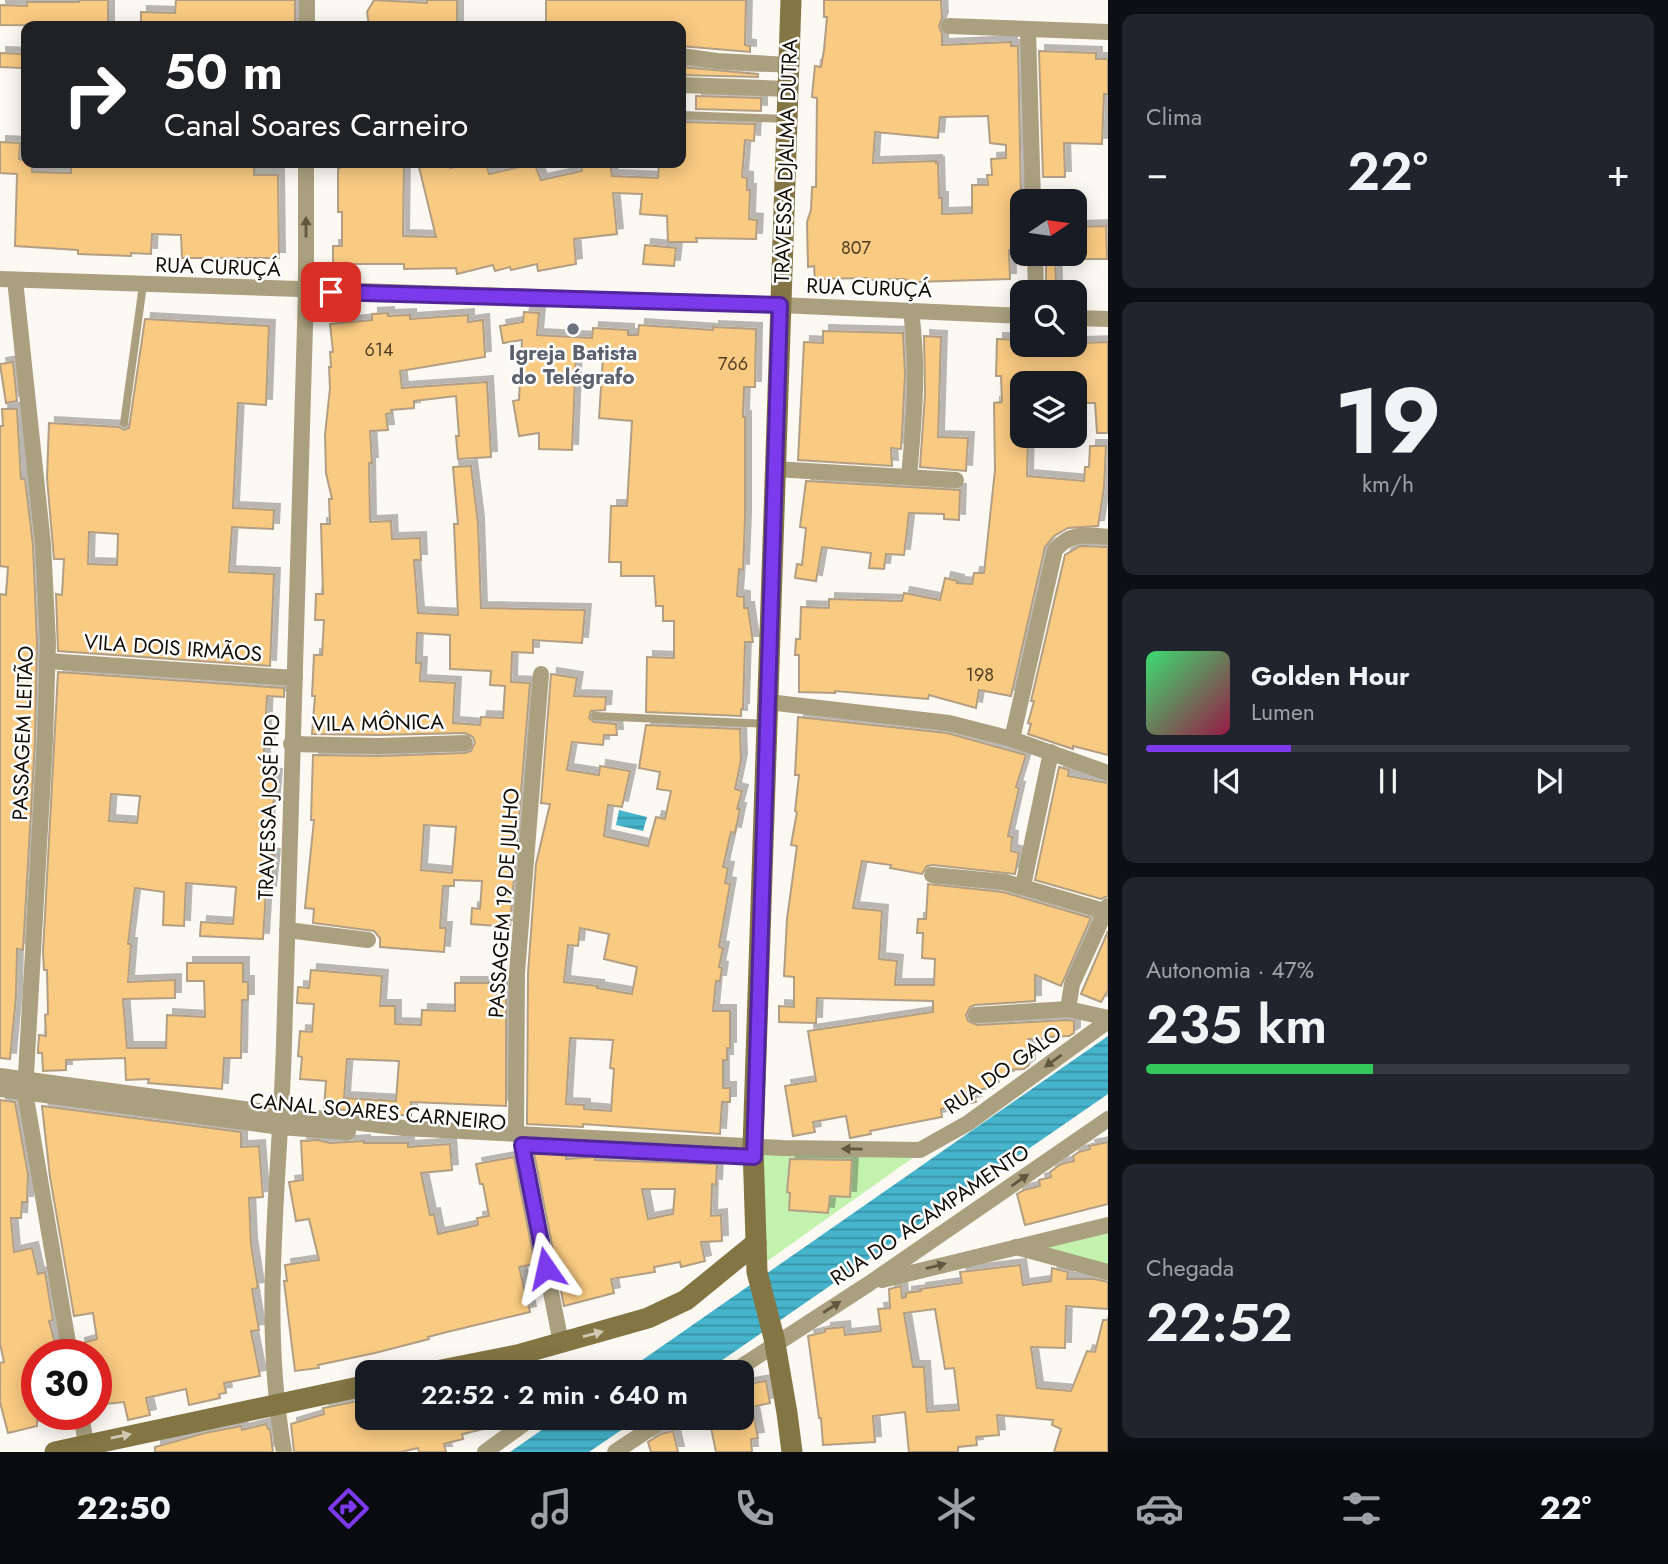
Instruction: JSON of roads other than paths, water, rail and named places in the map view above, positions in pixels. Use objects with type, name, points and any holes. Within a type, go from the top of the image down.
[{"type":"street","points":[[307,0],[307,21]]},
{"type":"street","name":"TRAVESSA DJALMA DUTRA","points":[[791,0],[753,1152],[757,1272],[774,1341],[788,1413],[792,1452]]},
{"type":"street","points":[[949,26],[1108,32]]},
{"type":"street","points":[[1028,30],[1033,189]]},
{"type":"street","points":[[686,57],[789,65]]},
{"type":"street","points":[[686,85],[789,89]]},
{"type":"street","name":"TRAVESSA JOSÉ PIO","points":[[284,1452],[275,1403],[271,1271],[281,1121],[306,291],[306,168]]},
{"type":"street","name":"RUA CURUÇÁ","points":[[7,279],[1010,315]]},
{"type":"street","name":"PASSAGEM LEITÃO","points":[[7,279],[43,544],[47,660],[45,741],[25,1086],[67,1339]]},
{"type":"street","points":[[909,477],[916,391],[916,349],[911,311]]},
{"type":"street","points":[[1087,318],[1108,319]]},
{"type":"street","points":[[775,469],[957,480]]},
{"type":"street","points":[[1012,739],[1055,551],[1062,542],[1072,536],[1108,537]]},
{"type":"street","name":"VILA DOIS IRMÃOS","points":[[47,660],[295,678]]},
{"type":"street","name":"PASSAGEM 19 DE JULHO","points":[[541,674],[517,973],[519,1139],[561,1343]]},
{"type":"street","points":[[768,702],[948,723],[1107,767]]},
{"type":"street","name":"VILA MÔNICA","points":[[291,744],[379,746],[466,743]]},
{"type":"street","points":[[1023,886],[1051,752]]},
{"type":"street","points":[[932,875],[1005,882],[1107,910],[1072,984],[1068,1009]]},
{"type":"street","points":[[287,930],[368,940]]},
{"type":"street","points":[[976,1015],[1068,1009],[1108,1019]]},
{"type":"street","name":"RUA DO GALO","points":[[920,1150],[968,1123],[1108,1019]]},
{"type":"street","name":"CANAL SOARES CARNEIRO","points":[[0,1076],[25,1086]]},
{"type":"street","name":"CANAL SOARES CARNEIRO","points":[[0,1088],[25,1086],[281,1121],[404,1128],[519,1139],[753,1152],[920,1150]]},
{"type":"street","name":"RUA DO ACAMPAMENTO","points":[[749,1360],[774,1341],[870,1283],[1108,1119]]},
{"type":"street","points":[[870,1283],[1108,1225]]},
{"type":"street","points":[[526,1360],[561,1343],[648,1318],[686,1300],[756,1243]]},
{"type":"street","points":[[1013,1247],[1108,1272]]},
{"type":"street","points":[[55,1452],[355,1388]]},
{"type":"street","points":[[83,1430],[86,1444]]},
{"type":"street","points":[[485,1452],[517,1430]]},
{"type":"street","points":[[615,1452],[648,1430]]},
{"type":"lane","points":[[686,114],[788,119]]},
{"type":"lane","points":[[124,423],[143,285]]},
{"type":"lane","points":[[595,716],[767,724]]},
{"type":"water","points":[[619,810],[647,817],[643,831],[616,825]]},
{"type":"water","points":[[1108,1036],[1108,1094],[722,1360],[642,1360]]},
{"type":"water","points":[[542,1430],[621,1430],[589,1452],[510,1452]]},
{"type":"place","name":"Igreja Batista do Telégrafo","points":[[573,329]]}]
